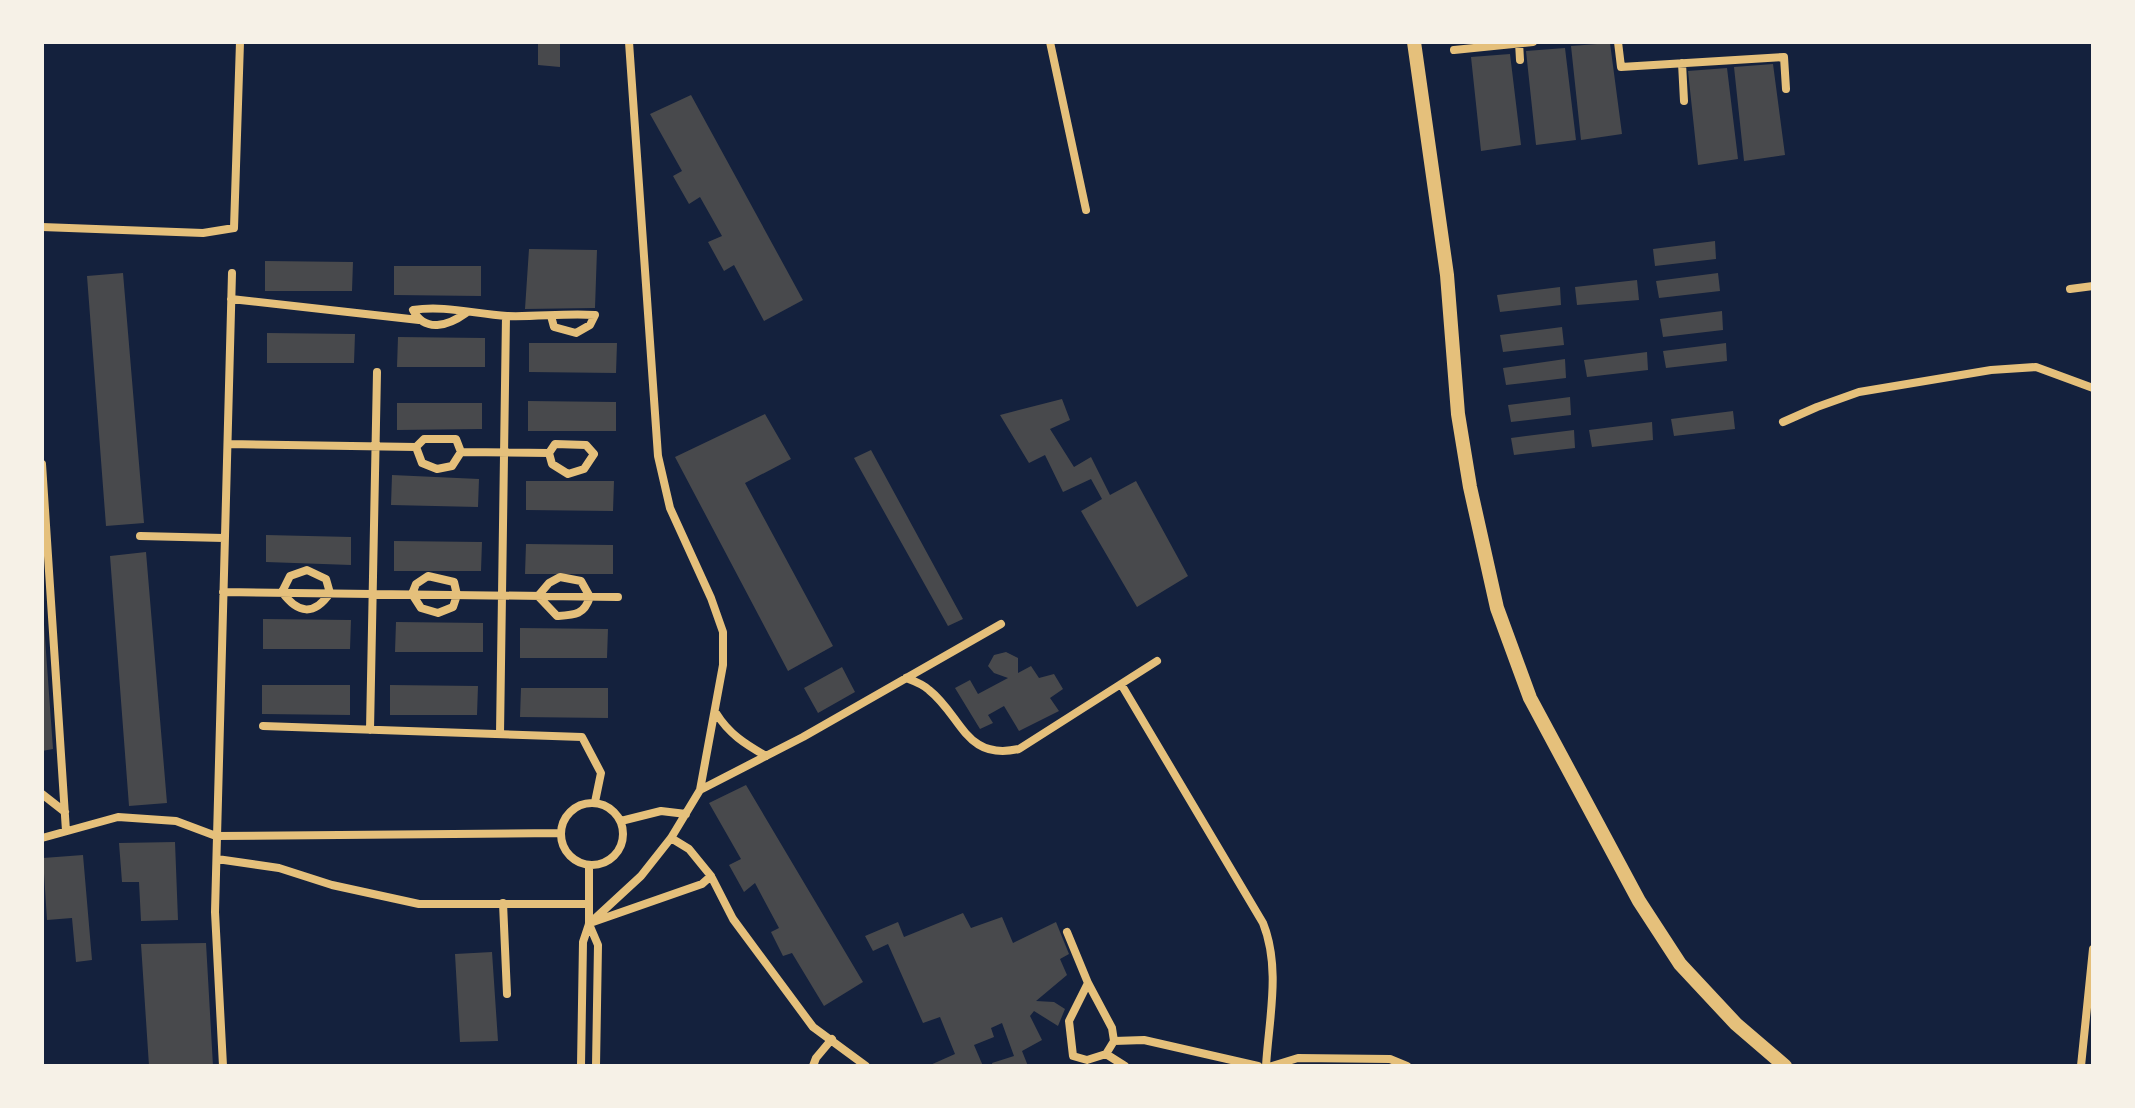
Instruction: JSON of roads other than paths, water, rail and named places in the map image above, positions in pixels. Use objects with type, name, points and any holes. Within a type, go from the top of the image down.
[{"type":"main road","points":[[1414,42],[1447,275],[1458,414],[1470,487],[1497,608],[1530,698],[1639,901],[1680,964],[1736,1024],[1785,1066]]},
{"type":"street","points":[[42,227],[203,233],[234,228],[240,42]]},
{"type":"street","points":[[589,924],[630,888],[671,838],[700,790],[723,665],[723,632],[670,508],[658,456],[629,42]]},
{"type":"street","points":[[1050,42],[1086,210]]},
{"type":"street","points":[[1454,50],[1533,42]]},
{"type":"street","points":[[1618,42],[1621,67],[1784,57],[1786,89]]},
{"type":"street","points":[[1519,43],[1520,60]]},
{"type":"street","points":[[1682,63],[1684,101]]},
{"type":"street","points":[[223,1066],[215,912],[232,273]]},
{"type":"street","points":[[2070,289],[2093,286]]},
{"type":"street","points":[[231,299],[419,320],[431,326],[453,323],[466,313]]},
{"type":"street","points":[[419,320],[413,310],[435,306],[466,313],[506,316],[595,315],[590,325],[576,333],[554,327],[551,316]]},
{"type":"street","points":[[500,734],[506,316]]},
{"type":"street","points":[[1783,422],[1859,392],[1991,370],[2036,367],[2093,388]]},
{"type":"street","points":[[370,730],[377,372]]},
{"type":"street","points":[[228,444],[416,447],[424,439],[456,439],[461,452]]},
{"type":"street","points":[[555,444],[586,445],[594,454],[584,469],[568,474],[552,464],[549,453],[555,444]]},
{"type":"street","points":[[416,447],[422,463],[437,469],[452,466],[461,452]]},
{"type":"street","points":[[461,452],[549,453]]},
{"type":"street","points":[[42,464],[66,831]]},
{"type":"street","points":[[140,536],[224,538]]},
{"type":"street","points":[[282,592],[290,576],[307,570],[326,579],[330,593]]},
{"type":"street","points":[[428,576],[454,582],[457,595],[453,607],[438,613],[421,608],[412,594],[416,584],[428,576]]},
{"type":"street","points":[[560,577],[581,581],[590,597],[587,607],[577,615],[557,616],[538,596],[549,583],[560,577]]},
{"type":"street","points":[[223,592],[618,597]]},
{"type":"street","points":[[282,592],[292,606],[306,610],[321,606],[330,593]]},
{"type":"street","points":[[700,790],[1001,624]]},
{"type":"street","points":[[906,678],[927,688],[937,697],[970,739],[982,748],[1002,753],[1019,749],[1157,661]]},
{"type":"street","points":[[1121,684],[1269,936],[1274,964],[1269,1066],[1298,1058],[1359,1062],[1390,1059],[1407,1066]]},
{"type":"street","points":[[716,712],[732,735],[766,756]]},
{"type":"street","points":[[263,726],[582,737],[601,773],[595,802]]},
{"type":"street","points":[[42,794],[65,812]]},
{"type":"street","points":[[595,802],[611,808],[621,821],[624,832],[618,852],[610,860],[589,865],[569,855],[563,848],[561,833],[571,810],[595,802]]},
{"type":"street","points":[[621,821],[661,811],[686,814]]},
{"type":"street","points":[[42,838],[118,817],[176,821],[216,836],[561,833]]},
{"type":"street","points":[[671,838],[689,849],[711,876],[733,919],[813,1027],[866,1066]]},
{"type":"street","points":[[217,859],[279,868],[344,888],[419,904],[589,904]]},
{"type":"street","points":[[581,1066],[583,942],[589,924],[589,865]]},
{"type":"street","points":[[589,924],[702,884],[711,876]]},
{"type":"street","points":[[503,903],[507,994]]},
{"type":"street","points":[[589,924],[598,945],[596,1066]]},
{"type":"street","points":[[1067,932],[1088,983],[1112,1028],[1114,1041],[1106,1054],[1073,1066]]},
{"type":"street","points":[[2081,1066],[2093,949]]},
{"type":"street","points":[[1087,1060],[1073,1056],[1069,1021],[1088,983]]},
{"type":"street","points":[[813,1066],[832,1039]]},
{"type":"street","points":[[1114,1041],[1144,1040],[1258,1066]]},
{"type":"street","points":[[1106,1054],[1125,1066]]}]
